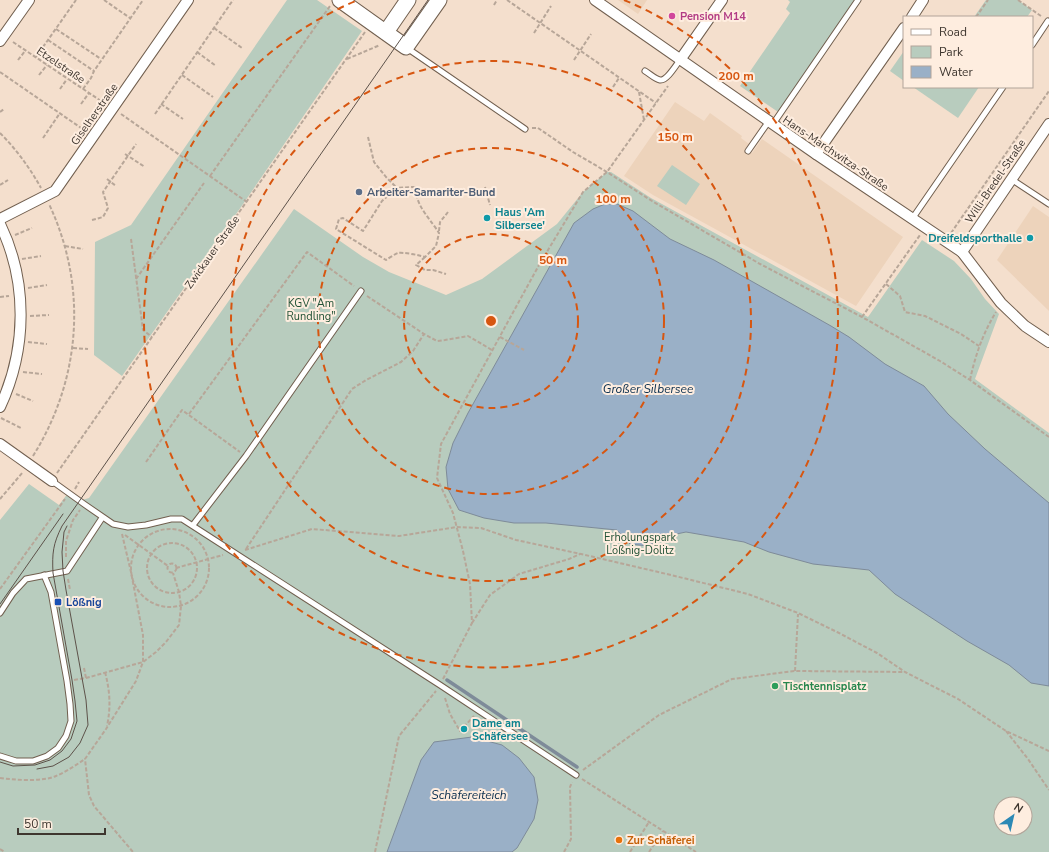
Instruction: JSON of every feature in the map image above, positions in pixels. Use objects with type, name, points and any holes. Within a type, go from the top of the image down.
[{"type":"main road","points":[[395,39],[408,0]]},
{"type":"main road","points":[[395,39],[439,0]]},
{"type":"main road","points":[[336,2],[372,22],[395,39]]},
{"type":"street","points":[[2,39],[28,0]]},
{"type":"street","name":"Giselherstraße","points":[[0,219],[55,192],[188,0]]},
{"type":"street","name":"Hans-Marchwitza-Straße","points":[[595,0],[816,154],[962,252],[1001,303],[1025,326],[1049,342]]},
{"type":"street","points":[[680,60],[722,0]]},
{"type":"street","points":[[913,16],[923,0]]},
{"type":"street","points":[[816,154],[903,29]]},
{"type":"street","name":"Willi-Bredel-Straße","points":[[962,252],[1049,124]]},
{"type":"street","points":[[0,224],[14,260],[20,289],[21,316],[20,342],[14,371],[0,407]]},
{"type":"street","points":[[0,444],[52,481]]},
{"type":"lane","points":[[748,151],[771,123],[858,0]]},
{"type":"lane","points":[[1033,44],[1048,21]]},
{"type":"lane","points":[[395,39],[525,129]]},
{"type":"lane","points":[[645,72],[658,80],[666,79],[680,60]]},
{"type":"lane","points":[[912,219],[1002,88]]},
{"type":"lane","points":[[1011,179],[1049,204]]},
{"type":"lane","points":[[193,525],[246,456],[361,291]]},
{"type":"lane","points":[[52,481],[102,518],[113,524],[128,527],[146,525],[171,519],[182,519],[193,525],[576,775]]},
{"type":"lane","points":[[0,613],[13,593],[26,579],[67,571],[102,518]]},
{"type":"lane","points":[[0,756],[16,761],[33,761],[47,756],[58,748],[66,736],[71,721],[67,681],[51,592],[44,575]]},
{"type":"path","points":[[36,57],[76,0]]},
{"type":"path","points":[[104,0],[130,18]]},
{"type":"path","points":[[83,89],[143,0]]},
{"type":"path","points":[[155,114],[234,0]]},
{"type":"path","points":[[494,5],[497,0]]},
{"type":"path","points":[[507,0],[656,104]]},
{"type":"path","points":[[977,16],[988,0]]},
{"type":"path","points":[[1018,0],[1048,21]]},
{"type":"path","points":[[210,176],[336,2]]},
{"type":"path","points":[[534,32],[551,6]]},
{"type":"path","name":"Zwickauer Straße","points":[[52,481],[372,22]]},
{"type":"path","points":[[214,28],[242,48]]},
{"type":"path","points":[[56,29],[102,59]]},
{"type":"path","points":[[574,60],[592,34]]},
{"type":"path","name":"Etzelstraße","points":[[2,39],[36,57],[247,202]]},
{"type":"path","points":[[346,59],[395,39]]},
{"type":"path","points":[[48,40],[94,71]]},
{"type":"path","points":[[18,60],[25,51]]},
{"type":"path","points":[[197,52],[216,66]]},
{"type":"path","points":[[39,75],[47,65]]},
{"type":"path","points":[[0,72],[94,136]]},
{"type":"path","points":[[182,75],[213,96]]},
{"type":"path","points":[[613,87],[619,78]]},
{"type":"path","points":[[60,89],[68,79]]},
{"type":"path","points":[[472,623],[470,584],[463,551],[453,513],[437,478],[441,444],[539,265],[583,192],[608,172],[672,81]]},
{"type":"path","points":[[945,241],[1049,91]]},
{"type":"path","points":[[639,92],[644,120]]},
{"type":"path","points":[[81,104],[89,93]]},
{"type":"path","points":[[161,104],[183,119]]},
{"type":"path","points":[[0,112],[4,109]]},
{"type":"path","points":[[43,138],[60,113]]},
{"type":"path","points":[[525,129],[538,128],[573,152],[608,172],[652,201],[760,264],[862,317],[940,361],[970,380],[1049,437]]},
{"type":"path","points":[[0,133],[20,155],[46,196],[65,246],[74,297],[72,348],[62,397],[47,432],[28,464],[0,499]]},
{"type":"path","points":[[368,137],[374,162],[397,188]]},
{"type":"path","points":[[92,220],[102,217],[108,208],[103,192],[136,144]]},
{"type":"path","points":[[125,154],[145,167]]},
{"type":"path","points":[[107,179],[116,186]]},
{"type":"path","points":[[0,185],[8,180]]},
{"type":"path","points":[[136,280],[204,183]]},
{"type":"path","points":[[425,256],[398,253],[386,260],[336,229],[339,219],[343,218],[363,231],[382,201],[397,188],[413,187],[418,189],[417,195],[422,210],[439,233]]},
{"type":"path","points":[[485,187],[490,205]]},
{"type":"path","points":[[446,274],[433,270],[425,270],[416,265],[436,246],[440,222],[448,212]]},
{"type":"path","points":[[6,239],[32,228]]},
{"type":"path","points":[[862,317],[925,228]]},
{"type":"path","points":[[131,239],[143,330],[152,337]]},
{"type":"path","points":[[65,246],[83,249]]},
{"type":"path","points":[[189,414],[307,252],[361,291],[424,334],[437,341],[468,336],[492,350]]},
{"type":"path","points":[[14,260],[41,256]]},
{"type":"path","points":[[886,284],[900,296],[905,312],[925,316],[961,334],[979,346]]},
{"type":"path","points":[[20,289],[47,285]]},
{"type":"path","points":[[970,380],[979,346],[988,325],[1001,303]]},
{"type":"path","points":[[21,316],[49,315]]},
{"type":"path","points":[[245,550],[352,389],[401,362],[413,351],[424,334]]},
{"type":"path","points":[[500,337],[524,350]]},
{"type":"path","points":[[20,342],[47,344]]},
{"type":"path","points":[[72,348],[88,349]]},
{"type":"path","points":[[14,371],[42,374]]},
{"type":"path","points":[[7,391],[33,401]]},
{"type":"path","points":[[146,462],[182,410],[246,456]]},
{"type":"path","points":[[0,417],[21,428]]},
{"type":"path","points":[[0,589],[69,494]]},
{"type":"path","points":[[70,590],[67,571],[66,541],[73,520],[84,504]]},
{"type":"path","points":[[67,681],[86,678],[143,662],[166,642],[179,625],[181,606],[179,592],[173,573],[176,568],[245,550],[312,529],[399,536],[457,527],[481,528],[516,540],[748,594],[798,613],[877,653],[905,672],[958,699],[1006,731],[1049,751]]},
{"type":"path","points":[[0,778],[15,780],[47,779],[56,776],[85,759],[136,681],[143,662],[143,635],[131,572],[132,558],[138,545],[147,536],[158,530],[171,528],[184,531],[196,537],[204,547],[209,560],[210,570],[208,581],[203,590],[193,600],[181,606],[167,607],[154,604],[142,596],[134,585],[131,572],[121,533]]},
{"type":"path","points":[[172,543],[188,549],[193,555],[196,563],[197,570],[195,578],[186,589],[179,592],[170,593],[162,591],[155,586],[147,571],[151,554],[164,544],[172,543]]},
{"type":"path","points":[[138,545],[168,566]]},
{"type":"path","points":[[375,852],[399,736],[440,685],[472,623],[490,595],[519,574],[569,560],[581,554]]},
{"type":"path","points":[[168,566],[172,564],[175,565],[176,568]]},
{"type":"path","points":[[168,566],[168,572],[173,573]]},
{"type":"path","points":[[795,671],[798,613]]},
{"type":"path","points":[[84,668],[86,678]]},
{"type":"path","points":[[564,852],[571,839],[570,787],[576,775],[659,715],[732,679],[795,671],[905,672]]},
{"type":"path","points":[[105,672],[109,685],[110,699],[110,711],[106,729]]},
{"type":"path","points":[[440,685],[450,714],[460,731],[479,711]]},
{"type":"path","points":[[1006,731],[1028,759],[1049,790]]},
{"type":"path","points":[[85,759],[89,795],[94,806],[133,852]]},
{"type":"path","points":[[576,775],[696,852]]},
{"type":"path","points":[[630,852],[649,822]]},
{"type":"path","points":[[649,852],[663,831]]},
{"type":"path","points":[[0,849],[4,852]]},
{"type":"shaded area","points":[[618,0],[647,0],[638,14]]},
{"type":"shaded area","points":[[675,102],[704,121],[710,113],[742,136],[741,138],[749,144],[745,149],[752,153],[762,139],[903,237],[856,306],[653,195],[624,176]]},
{"type":"shaded area","name":"Dreifeldsporthalle","points":[[1033,206],[1049,217],[1049,311],[997,260]]},
{"type":"green space","points":[[287,0],[317,0],[362,31],[122,376],[94,355],[95,242],[131,225]]},
{"type":"green space","points":[[788,0],[858,0],[781,114],[740,86],[790,13],[786,9],[790,2]]},
{"type":"green space","points":[[986,0],[1018,0],[1032,10],[1028,16],[975,16]]},
{"type":"green space","points":[[903,52],[903,80],[890,71]]},
{"type":"green space","points":[[914,88],[978,88],[958,118]]},
{"type":"green space","points":[[672,165],[700,184],[686,205],[657,186]]},
{"type":"green space","name":"Erholungspark Lößnig-Dölitz","points":[[607,172],[611,172],[651,198],[868,317],[922,240],[954,261],[971,279],[985,299],[999,314],[975,379],[1049,433],[1049,852],[0,852],[0,520],[29,484],[59,505],[68,493],[79,501],[89,498],[294,209],[363,257],[389,272],[446,295],[482,279],[557,224],[583,192]]},
{"type":"water","name":"Großer Silbersee","points":[[605,204],[617,204],[633,211],[670,239],[714,260],[831,326],[849,337],[885,364],[924,386],[948,414],[985,449],[1049,503],[1049,686],[1031,683],[1009,665],[967,641],[895,594],[869,570],[813,564],[769,552],[744,542],[686,532],[662,537],[648,546],[630,544],[617,530],[546,523],[514,523],[484,518],[459,510],[448,489],[446,467],[453,443],[468,413],[574,223],[593,209]]},
{"type":"water","name":"Schäfereiteich","points":[[472,737],[502,745],[519,758],[534,777],[538,800],[534,819],[517,848],[512,852],[387,852],[421,760],[434,742]]},
{"type":"waterway","points":[[447,680],[577,767]]},
{"type":"tram line","points":[[0,762],[13,766],[35,765],[50,760],[62,751],[71,739],[77,721],[72,680],[53,573],[54,549],[62,526],[428,0]]},
{"type":"tram line","points":[[0,604],[63,514]]},
{"type":"tram line","points":[[37,769],[53,766],[69,757],[80,743],[88,725],[86,700],[63,571],[62,552],[64,532],[67,526]]},
{"type":"place","name":"Pension M14","points":[[672,16]]},
{"type":"place","name":"Arbeiter-Samariter-Bund","points":[[359,192]]},
{"type":"place","name":"Haus 'Am Silbersee'","points":[[487,218]]},
{"type":"place","name":"Dreifeldsporthalle","points":[[1030,238]]},
{"type":"place","name":"Lößnig","points":[[58,602]]},
{"type":"place","name":"Tischtennisplatz","points":[[775,686]]},
{"type":"place","name":"Dame am Schäfersee","points":[[464,729]]},
{"type":"place","name":"Zur Schäferei","points":[[619,840]]},
{"type":"park label","name":"KGV \"Am Rundling\"","points":[[311,309]]}]
